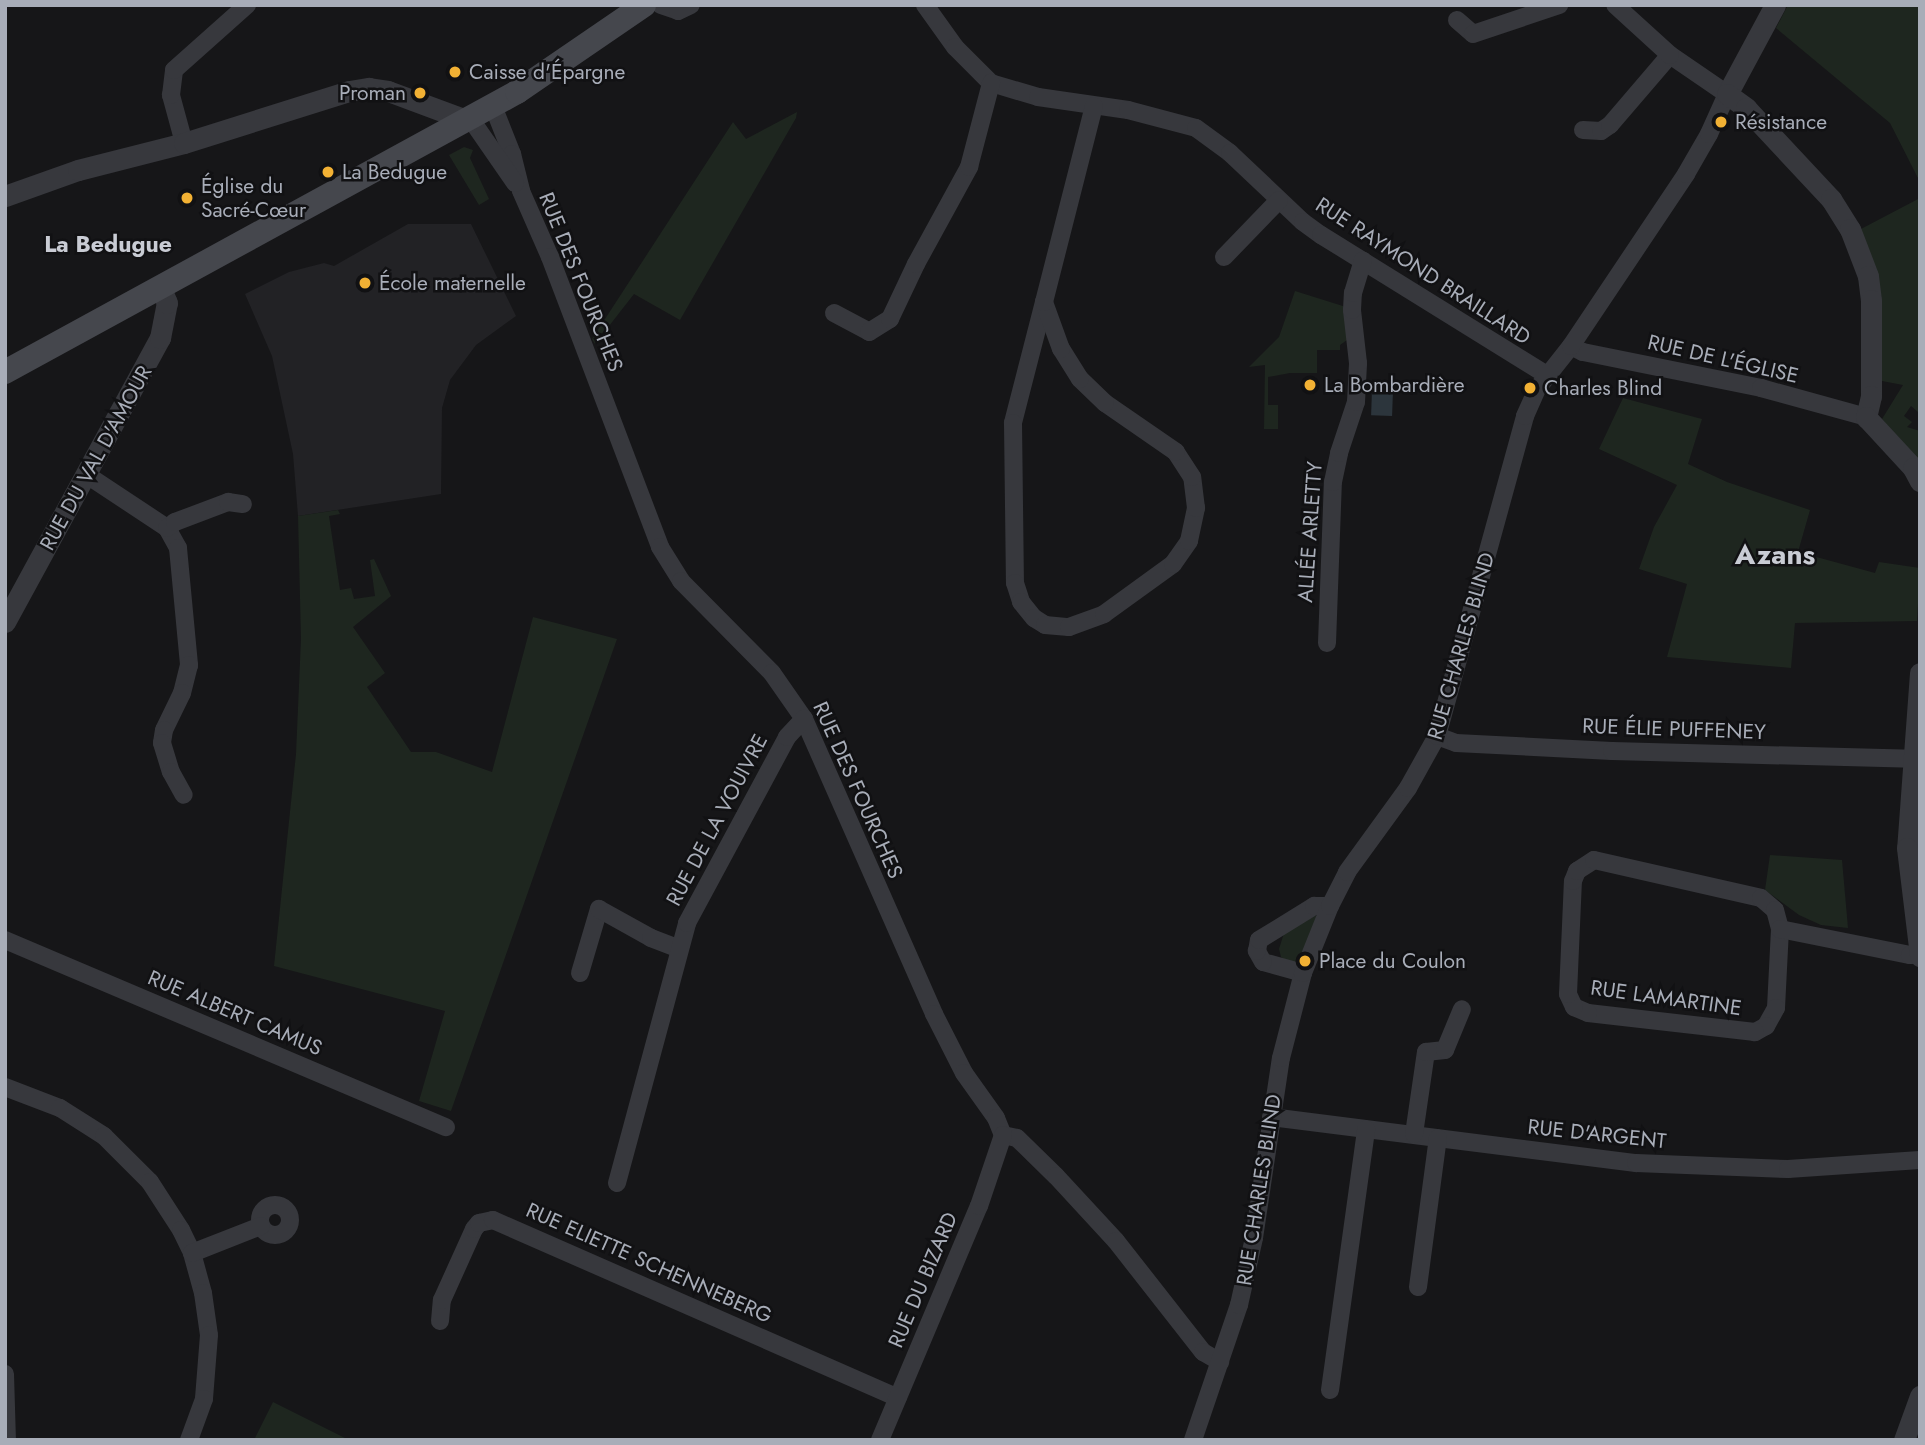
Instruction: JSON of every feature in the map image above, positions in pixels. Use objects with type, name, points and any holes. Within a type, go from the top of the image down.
[{"type":"main road","points":[[5,372],[493,106],[644,5]]},
{"type":"street","points":[[184,143],[171,95],[174,70],[247,5]]},
{"type":"street","points":[[661,5],[678,10],[691,5]]},
{"type":"street","name":"RUE RAYMOND BRAILLARD","points":[[925,5],[955,47],[991,83],[1038,96],[1128,110],[1196,128],[1230,153],[1303,222],[1547,375]]},
{"type":"street","points":[[1457,20],[1473,34],[1559,5]]},
{"type":"street","points":[[1615,5],[1670,55],[1745,108],[1831,198],[1850,229],[1868,276],[1871,300],[1871,396],[1866,417],[1913,468],[1920,481]]},
{"type":"street","name":"RUE CHARLES BLIND","points":[[1193,1440],[1245,1279],[1281,1058],[1303,973],[1347,872],[1408,789],[1437,736],[1525,416],[1547,375],[1571,346],[1686,174],[1775,5]]},
{"type":"street","points":[[1583,130],[1601,131],[1610,125],[1670,55]]},
{"type":"street","points":[[834,313],[869,332],[890,319],[916,264],[969,167],[991,83]]},
{"type":"street","points":[[5,196],[78,170],[184,143],[361,89],[388,92],[468,119]]},
{"type":"street","name":"RUE DES FOURCHES","points":[[493,106],[512,154],[521,191],[550,257],[660,547],[681,581],[772,673],[804,719],[934,1014],[964,1073],[996,1118],[1003,1135]]},
{"type":"street","points":[[1044,302],[1060,349],[1080,379],[1105,403],[1176,452],[1192,478],[1195,493],[1194,526],[1189,541],[1173,564],[1104,614],[1069,627],[1045,625],[1034,618],[1021,602],[1015,583],[1013,423],[1094,106]]},
{"type":"street","name":"RUE DES FOURCHES","points":[[468,119],[521,191]]},
{"type":"street","points":[[1224,257],[1279,200]]},
{"type":"street","name":"ALLÉE ARLETTY","points":[[1327,643],[1333,482],[1339,453],[1355,410],[1359,384],[1352,310],[1353,292],[1363,261]]},
{"type":"street","name":"RUE DU VAL D'AMOUR","points":[[5,622],[160,338],[167,303],[161,288]]},
{"type":"street","name":"RUE DE L'ÉGLISE","points":[[1571,346],[1583,352],[1761,388],[1866,417]]},
{"type":"street","points":[[87,475],[167,528],[178,548],[189,665],[182,693],[164,730],[162,743],[171,772],[184,795]]},
{"type":"street","points":[[167,528],[175,522],[228,502],[243,503]]},
{"type":"street","points":[[1780,929],[1910,956],[1920,955],[1907,848],[1920,673]]},
{"type":"street","name":"RUE DE LA VOUIVRE","points":[[617,1183],[687,923],[786,737],[804,719]]},
{"type":"street","name":"RUE ÉLIE PUFFENEY","points":[[1437,736],[1456,743],[1599,750],[1912,759]]},
{"type":"street","name":"RUE LAMARTINE","points":[[1594,860],[1761,898],[1775,910],[1780,929],[1776,1008],[1766,1026],[1755,1032],[1588,1013],[1574,1007],[1568,993],[1573,881],[1577,871],[1594,860]]},
{"type":"street","points":[[1303,973],[1264,962],[1257,951],[1259,940],[1314,906],[1330,906]]},
{"type":"street","points":[[580,973],[599,909],[651,938],[678,949]]},
{"type":"street","name":"RUE ALBERT CAMUS","points":[[5,940],[446,1127]]},
{"type":"street","points":[[1414,1134],[1426,1052],[1445,1050],[1462,1009]]},
{"type":"street","points":[[5,1087],[60,1108],[113,1144],[138,1167],[162,1198],[192,1253],[207,1314],[209,1346],[204,1399],[189,1440]]},
{"type":"street","name":"RUE D'ARGENT","points":[[1271,1117],[1572,1157],[1705,1167],[1788,1169],[1920,1160]]},
{"type":"street","points":[[1330,1390],[1367,1129]]},
{"type":"street","points":[[1003,1135],[1017,1138],[1063,1183],[1115,1241],[1203,1352],[1220,1362]]},
{"type":"street","name":"RUE DU BIZARD","points":[[880,1440],[979,1206],[1003,1135]]},
{"type":"street","points":[[1418,1286],[1438,1138]]},
{"type":"street","name":"RUE ELIETTE SCHENNEBERG","points":[[440,1321],[442,1300],[474,1229],[479,1223],[493,1220],[898,1398]]},
{"type":"street","points":[[192,1253],[261,1226]]},
{"type":"street","points":[[5,1374],[6,1440]]},
{"type":"street","points":[[1905,1440],[1920,1396]]},
{"type":"shaded area","points":[[1788,5],[1920,5],[1920,182],[1890,123],[1776,28]]},
{"type":"shaded area","points":[[797,112],[680,320],[634,294],[595,344],[592,339],[733,122],[746,139]]},
{"type":"shaded area","points":[[464,147],[473,150],[470,158],[489,199],[479,205],[449,155]]},
{"type":"shaded area","points":[[1920,198],[1920,410],[1918,412],[1911,406],[1904,416],[1912,422],[1907,427],[1920,431],[1920,469],[1882,419],[1903,385],[1882,381],[1876,285],[1859,230]]},
{"type":"shaded area","points":[[408,224],[471,224],[516,316],[476,345],[450,380],[442,408],[441,494],[298,516],[293,454],[272,356],[245,294],[289,272],[324,263],[334,266]]},
{"type":"shaded area","points":[[1295,291],[1346,307],[1347,340],[1340,345],[1340,350],[1317,350],[1317,373],[1290,373],[1268,377],[1268,405],[1278,405],[1278,429],[1264,429],[1265,365],[1249,367],[1279,337]]},
{"type":"shaded area","points":[[1372,389],[1393,390],[1392,416],[1371,415]]},
{"type":"shaded area","points":[[1623,398],[1702,419],[1688,464],[1727,482],[1810,510],[1798,552],[1875,573],[1879,562],[1920,568],[1917,621],[1795,623],[1791,668],[1667,657],[1687,584],[1639,569],[1654,527],[1677,485],[1599,449]]},
{"type":"shaded area","points":[[338,510],[340,514],[329,516],[340,590],[351,588],[354,599],[375,596],[370,560],[374,559],[391,596],[353,627],[385,673],[367,687],[411,752],[436,752],[492,772],[533,617],[617,639],[451,1111],[419,1101],[445,1011],[274,966],[296,754],[301,639],[298,516]]},
{"type":"shaded area","points":[[1770,855],[1842,860],[1848,928],[1821,925],[1799,915],[1765,890]]},
{"type":"shaded area","points":[[1313,915],[1320,917],[1299,966],[1287,962],[1281,957],[1279,949],[1284,933]]},
{"type":"shaded area","points":[[273,1402],[349,1440],[254,1440]]},
{"type":"place","name":"Caisse d'Épargne","points":[[455,72]]},
{"type":"place","name":"Proman","points":[[420,93]]},
{"type":"place","name":"Résistance","points":[[1721,122]]},
{"type":"place","name":"La Bedugue","points":[[328,172]]},
{"type":"place","name":"Église du Sacré-Cœur","points":[[187,198]]},
{"type":"place","name":"École maternelle","points":[[365,283]]},
{"type":"place","name":"La Bombardière","points":[[1310,385]]},
{"type":"place","name":"Charles Blind","points":[[1530,388]]},
{"type":"place","name":"Place du Coulon","points":[[1305,961]]},
{"type":"district","name":"La Bedugue","points":[[108,244]]},
{"type":"district","name":"Azans","points":[[1775,555]]}]
